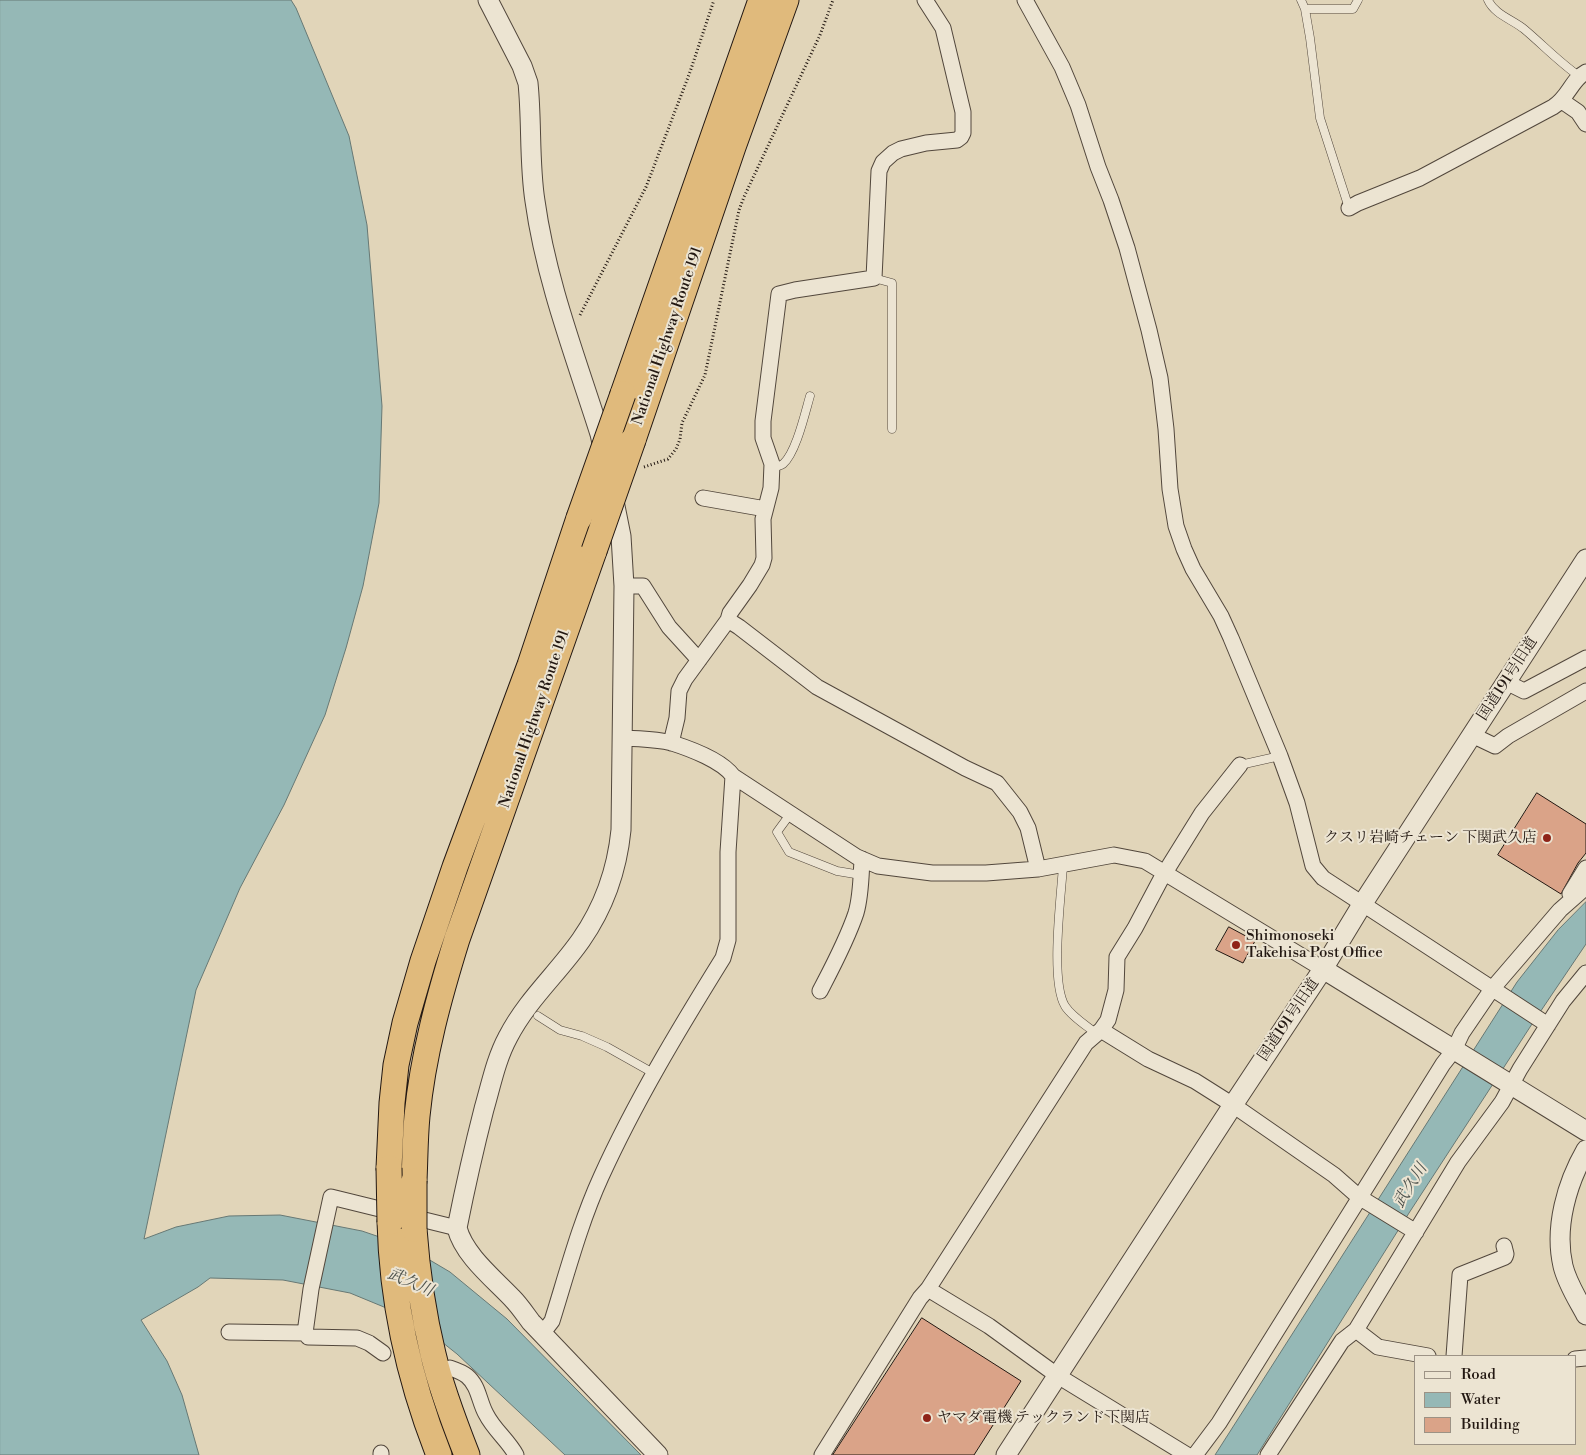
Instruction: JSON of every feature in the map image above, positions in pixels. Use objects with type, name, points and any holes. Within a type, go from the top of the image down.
[{"type":"highway","points":[[711,142],[747,0]]},
{"type":"highway","name":"National Highway Route 191","points":[[439,1455],[417,1390],[407,1350],[397,1299],[391,1248],[389,1168],[396,1065],[413,996],[455,867],[530,664],[579,518],[761,0]]},
{"type":"highway","name":"National Highway Route 191","points":[[467,1455],[441,1362],[416,1259],[414,1229],[417,1115],[437,1003],[457,939],[786,0]]},
{"type":"street","points":[[488,0],[522,66],[528,83],[534,200],[560,310],[600,434],[621,536],[624,586],[621,830],[616,862],[604,901],[581,940],[518,1019],[503,1047],[493,1074],[457,1228],[465,1247],[494,1281],[514,1299],[542,1334],[658,1455]]},
{"type":"street","points":[[671,743],[677,718],[679,691],[728,620],[733,608],[762,565],[765,549],[763,519],[771,488],[772,468],[763,438],[763,421],[779,294],[874,278],[879,171],[883,162],[901,149],[926,143],[957,140],[962,137],[963,112],[943,28],[926,0]]},
{"type":"street","points":[[1025,0],[1033,11],[1062,67],[1078,105],[1127,248],[1160,378],[1170,490],[1176,526],[1184,549],[1231,638],[1280,756],[1297,803],[1313,866],[1323,878],[1546,1023]]},
{"type":"street","points":[[1349,208],[1420,178],[1562,101],[1582,74]]},
{"type":"street","points":[[1562,101],[1578,112],[1586,124]]},
{"type":"street","points":[[703,498],[765,510]]},
{"type":"street","name":"国道191号旧道","points":[[1006,1455],[1323,969],[1586,559]]},
{"type":"street","points":[[624,586],[643,586],[669,627],[699,660]]},
{"type":"street","points":[[728,620],[817,687],[965,768],[998,783],[1020,812],[1028,828],[1038,869]]},
{"type":"street","points":[[1506,682],[1524,692],[1586,658]]},
{"type":"street","points":[[1472,735],[1495,746],[1508,736],[1586,692]]},
{"type":"street","points":[[622,738],[671,743],[707,757],[728,769],[734,776],[835,844],[878,866],[932,873],[986,872],[1063,866],[1114,855],[1145,861],[1586,1131]]},
{"type":"street","points":[[822,1455],[920,1298],[928,1289],[1086,1043],[1099,1032],[1108,1020],[1116,990],[1117,957],[1161,879],[1202,813],[1240,765]]},
{"type":"street","points":[[542,1334],[552,1321],[590,1201],[601,1176],[655,1074],[722,958],[728,940],[728,852],[734,776]]},
{"type":"street","points":[[820,991],[856,912],[862,859]]},
{"type":"street","points":[[1195,1455],[1218,1423],[1345,1222],[1362,1199],[1443,1064],[1458,1053],[1462,1033],[1560,910],[1586,868]]},
{"type":"street","points":[[1560,910],[1586,886]]},
{"type":"street","points":[[1268,1455],[1342,1341],[1356,1330],[1413,1230],[1520,1068],[1546,1023],[1586,972]]},
{"type":"street","points":[[1099,1032],[1148,1059],[1195,1081],[1334,1174],[1362,1199],[1413,1230]]},
{"type":"street","points":[[1586,1150],[1566,1197],[1561,1238],[1563,1266],[1576,1298],[1586,1315]]},
{"type":"street","points":[[383,1353],[369,1343],[357,1338],[308,1337],[305,1331],[331,1198],[368,1205],[427,1222],[457,1228]]},
{"type":"street","points":[[1454,1355],[1460,1275],[1505,1257],[1504,1246]]},
{"type":"street","points":[[928,1289],[989,1326],[1058,1376],[1186,1455]]},
{"type":"street","points":[[1356,1330],[1378,1347],[1422,1355]]},
{"type":"street","points":[[229,1332],[305,1331]]},
{"type":"street","points":[[441,1362],[468,1376],[474,1384],[485,1413],[496,1431],[510,1445],[516,1455]]},
{"type":"lane","points":[[1301,0],[1305,9],[1320,118],[1349,208]]},
{"type":"lane","points":[[1305,9],[1353,9],[1358,0]]},
{"type":"lane","points":[[1488,0],[1491,6],[1523,28],[1564,65],[1582,74]]},
{"type":"lane","points":[[874,278],[892,284],[892,429]]},
{"type":"lane","points":[[772,468],[782,465],[788,457],[797,438],[810,396]]},
{"type":"lane","points":[[1240,765],[1280,756]]},
{"type":"lane","points":[[790,813],[777,832],[789,852],[837,871],[861,875]]},
{"type":"lane","points":[[1063,866],[1057,962],[1060,997],[1066,1009],[1099,1032]]},
{"type":"lane","points":[[538,1016],[560,1030],[582,1036],[607,1047],[655,1074]]},
{"type":"path","points":[[579,316],[588,302],[646,187],[690,72],[714,0]]},
{"type":"path","points":[[641,468],[668,459],[676,449],[680,439],[682,423],[705,375],[730,253],[744,197],[820,35],[833,0]]},
{"type":"water","name":"武久川","points":[[0,0],[291,0],[349,136],[367,225],[382,406],[379,503],[363,586],[325,715],[284,805],[240,888],[196,990],[144,1239],[176,1227],[229,1216],[280,1215],[362,1231],[406,1246],[450,1272],[507,1319],[641,1455],[565,1455],[457,1354],[413,1319],[350,1293],[283,1280],[210,1278],[141,1320],[167,1361],[182,1395],[199,1455],[0,1455]]},
{"type":"water","name":"武久川","points":[[1586,902],[1586,944],[1409,1213],[1257,1455],[1215,1455],[1517,982],[1558,930]]},
{"type":"building","name":"クスリ岩崎チェーン 下関武久店","points":[[1537,793],[1586,824],[1586,853],[1578,863],[1561,894],[1498,855]]},
{"type":"building","points":[[1229,927],[1255,941],[1243,963],[1216,950]]},
{"type":"building","name":"ヤマダ電機 テックランド下関店","points":[[922,1318],[1021,1381],[974,1455],[833,1455]]},
{"type":"place","name":"クスリ岩崎チェーン 下関武久店","points":[[1547,838]]},
{"type":"place","name":"Shimonoseki Takehisa Post Office","points":[[1236,945]]},
{"type":"place","name":"ヤマダ電機 テックランド下関店","points":[[927,1418]]}]
